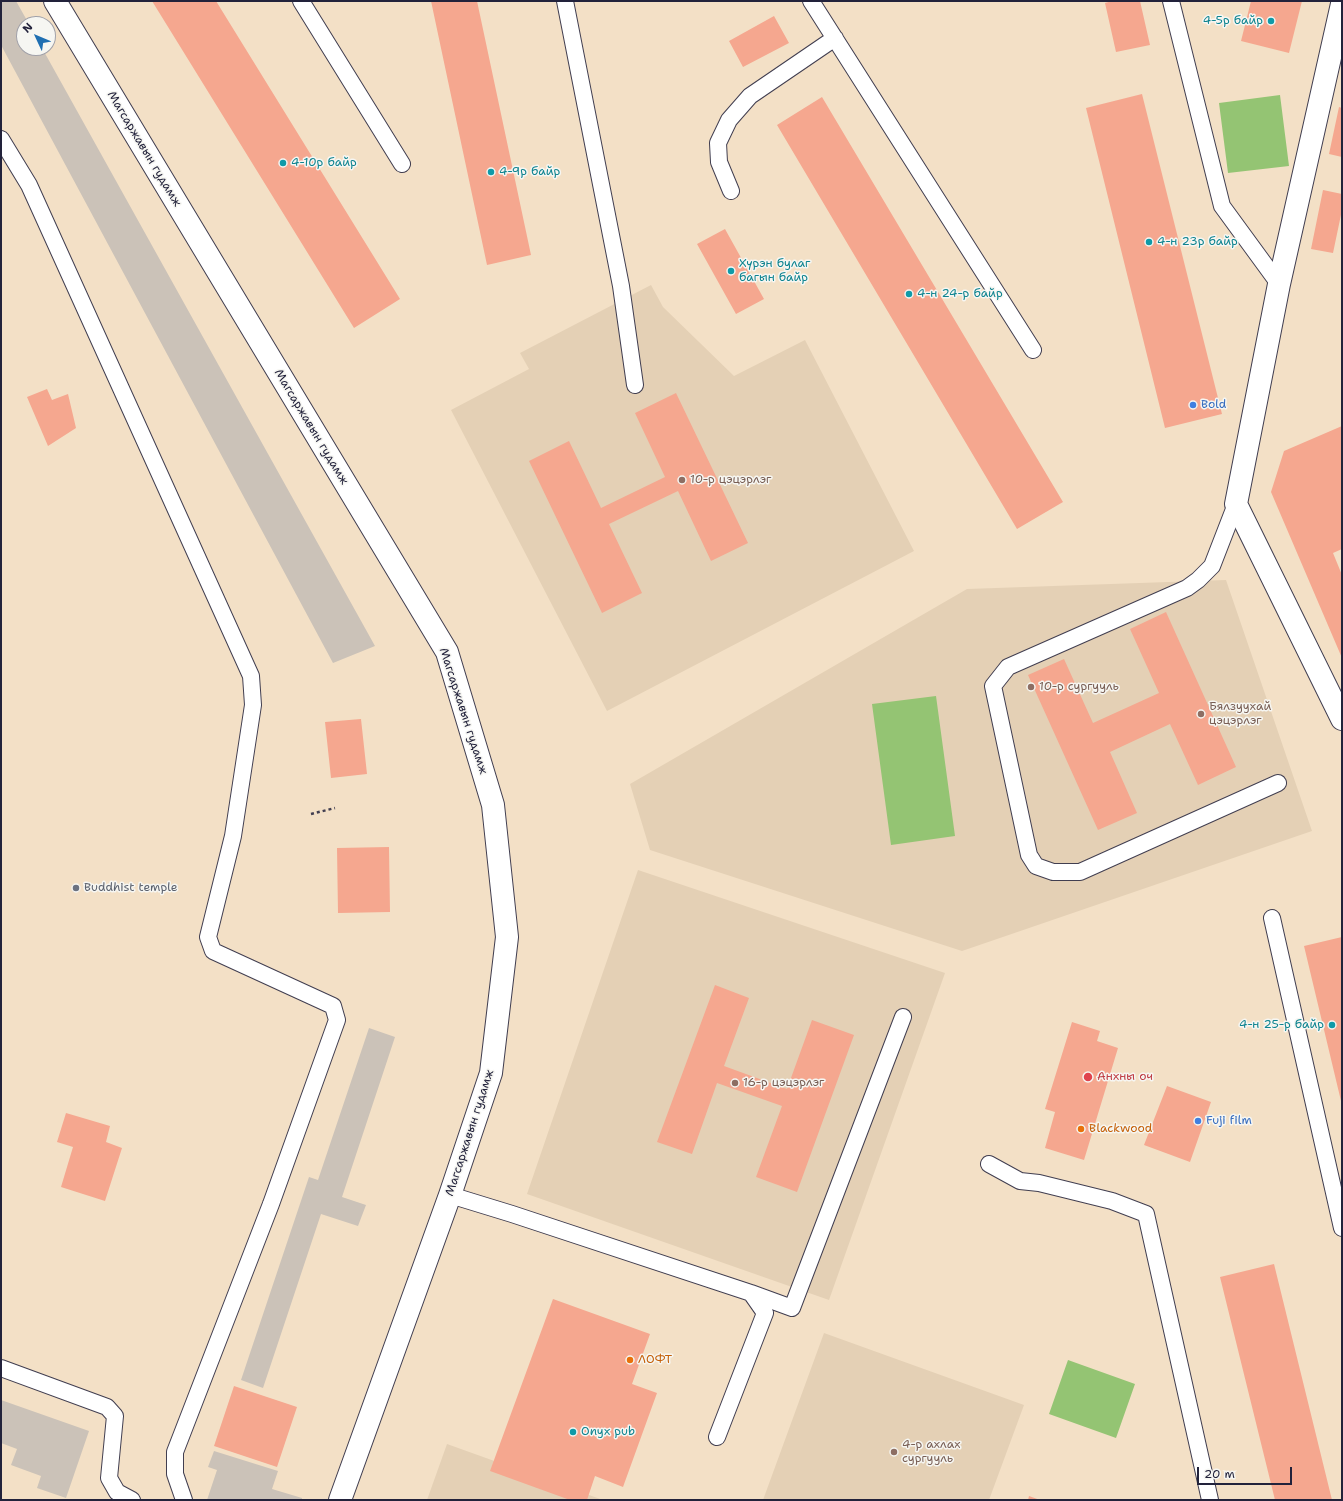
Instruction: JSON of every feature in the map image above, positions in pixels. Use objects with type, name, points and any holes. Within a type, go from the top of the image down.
[{"type":"street","name":"Магсаржавын гудамж","points":[[55,1],[447,652],[493,805],[507,938],[491,1073],[450,1195],[340,1500]]},
{"type":"street","points":[[1342,4],[1279,284],[1236,504],[1342,718]]},
{"type":"lane","points":[[301,1],[402,164]]},
{"type":"lane","points":[[565,1],[621,286],[635,385]]},
{"type":"lane","points":[[811,1],[1034,350]]},
{"type":"lane","points":[[1171,1],[1222,206],[1279,284]]},
{"type":"lane","points":[[731,192],[719,162],[718,142],[729,120],[750,96],[834,38]]},
{"type":"lane","points":[[1,139],[29,185],[251,676],[253,705],[233,836],[208,937],[213,951],[333,1006],[337,1020],[271,1204],[174,1452],[175,1474],[184,1500]]},
{"type":"lane","points":[[1236,504],[1212,566],[1198,580],[1186,588],[1008,667],[993,686],[1029,854],[1036,866],[1047,870],[1053,872],[1080,872],[1278,783]]},
{"type":"lane","points":[[1272,918],[1342,1228]]},
{"type":"lane","points":[[450,1195],[512,1214],[792,1308],[903,1017]]},
{"type":"lane","points":[[989,1164],[1020,1181],[1039,1183],[1112,1201],[1146,1214],[1210,1500]]},
{"type":"lane","points":[[717,1437],[765,1313],[751,1293]]},
{"type":"lane","points":[[1,1368],[107,1407],[115,1416],[109,1478],[116,1492],[132,1500]]},
{"type":"path","points":[[311,814],[335,808]]},
{"type":"shaded area","points":[[1,1],[16,1],[24,16],[16,16],[16,56],[46,56],[375,646],[333,663],[1,45]]},
{"type":"shaded area","name":"10-р цэцэрлэг","points":[[651,285],[663,307],[734,376],[805,340],[914,551],[607,711],[451,410],[529,369],[520,353]]},
{"type":"shaded area","name":"10-р сургууль","points":[[1226,580],[1312,831],[962,951],[650,850],[630,784],[967,589]]},
{"type":"shaded area","name":"16-р цэцэрлэг","points":[[638,870],[945,973],[829,1300],[527,1194]]},
{"type":"shaded area","points":[[369,1028],[395,1037],[342,1197],[366,1205],[358,1226],[321,1214],[263,1388],[241,1380],[309,1177],[318,1180]]},
{"type":"shaded area","name":"4-р ахлах сургууль","points":[[824,1333],[1024,1405],[989,1500],[763,1500]]},
{"type":"shaded area","points":[[1,1400],[89,1431],[66,1498],[37,1488],[41,1476],[11,1465],[17,1449],[1,1443]]},
{"type":"shaded area","points":[[447,1444],[603,1500],[427,1500]]},
{"type":"shaded area","points":[[214,1451],[278,1471],[272,1489],[302,1498],[302,1500],[207,1500],[217,1470],[208,1467]]},
{"type":"green space","points":[[1280,95],[1289,166],[1228,173],[1219,103]]},
{"type":"green space","points":[[936,696],[955,836],[891,845],[872,704]]},
{"type":"green space","points":[[1068,1360],[1135,1384],[1116,1438],[1049,1414]]},
{"type":"building","name":"4-10р байр","points":[[152,1],[216,1],[400,299],[354,328]]},
{"type":"building","name":"4-9р байр","points":[[431,1],[477,1],[531,255],[487,265]]},
{"type":"building","points":[[1112,1],[1140,1],[1150,45],[1116,52],[1105,3]]},
{"type":"building","name":"4-5р байр","points":[[1251,1],[1302,1],[1289,53],[1241,41]]},
{"type":"building","points":[[774,16],[789,43],[743,67],[729,41]]},
{"type":"building","name":"4-н 23р байр","points":[[1142,94],[1222,414],[1165,428],[1086,108]]},
{"type":"building","name":"4-н 24-р байр","points":[[822,97],[1063,502],[1017,529],[777,125]]},
{"type":"building","points":[[1339,107],[1342,108],[1342,157],[1329,154]]},
{"type":"building","points":[[1323,190],[1342,194],[1342,210],[1333,253],[1311,249]]},
{"type":"building","name":"Хүрэн булаг багын байр","points":[[725,229],[764,299],[736,314],[697,244]]},
{"type":"building","points":[[47,389],[52,400],[68,394],[76,428],[48,446],[27,397]]},
{"type":"building","name":"10-р цэцэрлэг","points":[[676,393],[748,543],[711,561],[678,491],[609,524],[642,593],[602,613],[529,461],[569,441],[601,508],[665,477],[635,413]]},
{"type":"building","points":[[1342,426],[1342,549],[1333,553],[1342,575],[1342,658],[1271,492],[1284,451]]},
{"type":"building","points":[[1166,612],[1236,767],[1198,785],[1170,724],[1110,752],[1137,813],[1098,830],[1028,675],[1064,659],[1093,723],[1159,693],[1130,629]]},
{"type":"building","points":[[361,719],[367,774],[331,778],[325,722]]},
{"type":"building","points":[[389,847],[390,912],[338,913],[337,848]]},
{"type":"building","name":"4-н 25-р байр","points":[[1342,937],[1342,1101],[1341,1101],[1304,946]]},
{"type":"building","points":[[715,985],[749,998],[724,1066],[787,1089],[812,1020],[854,1035],[797,1192],[756,1177],[782,1106],[717,1083],[692,1154],[657,1142]]},
{"type":"building","points":[[1072,1022],[1100,1031],[1097,1041],[1118,1048],[1084,1160],[1045,1148],[1055,1112],[1045,1109]]},
{"type":"building","points":[[1167,1086],[1211,1102],[1190,1162],[1144,1145]]},
{"type":"building","points":[[66,1113],[110,1126],[106,1142],[122,1148],[105,1201],[61,1187],[73,1147],[57,1142]]},
{"type":"building","points":[[1274,1264],[1332,1500],[1275,1500],[1220,1277]]},
{"type":"building","name":"Onyx pub","points":[[553,1299],[650,1334],[632,1384],[657,1393],[623,1487],[595,1476],[587,1500],[570,1500],[490,1471]]},
{"type":"building","points":[[234,1386],[297,1407],[277,1467],[214,1446]]},
{"type":"building","points":[[1029,1496],[1040,1500],[1028,1500]]},
{"type":"place","name":"4-5р байр","points":[[1271,21]]},
{"type":"place","name":"4-10р байр","points":[[283,163]]},
{"type":"place","name":"4-9р байр","points":[[491,172]]},
{"type":"place","name":"4-н 23р байр","points":[[1149,242]]},
{"type":"place","name":"Хүрэн булаг багын байр","points":[[731,271]]},
{"type":"place","name":"4-н 24-р байр","points":[[909,294]]},
{"type":"place","name":"Bold","points":[[1193,405]]},
{"type":"place","name":"10-р цэцэрлэг","points":[[682,480]]},
{"type":"place","name":"10-р сургууль","points":[[1031,687]]},
{"type":"place","name":"Бялзуухай цэцэрлэг","points":[[1201,714]]},
{"type":"place","name":"Buddhist temple","points":[[76,888]]},
{"type":"place","name":"4-н 25-р байр","points":[[1332,1025]]},
{"type":"place","name":"Анхны оч","points":[[1088,1077]]},
{"type":"place","name":"16-р цэцэрлэг","points":[[735,1083]]},
{"type":"place","name":"Fuji film","points":[[1198,1121]]},
{"type":"place","name":"Blackwood","points":[[1081,1129]]},
{"type":"place","name":"ЛОФТ","points":[[630,1360]]},
{"type":"place","name":"Onyx pub","points":[[573,1432]]},
{"type":"place","name":"4-р ахлах сургууль","points":[[894,1452]]}]
